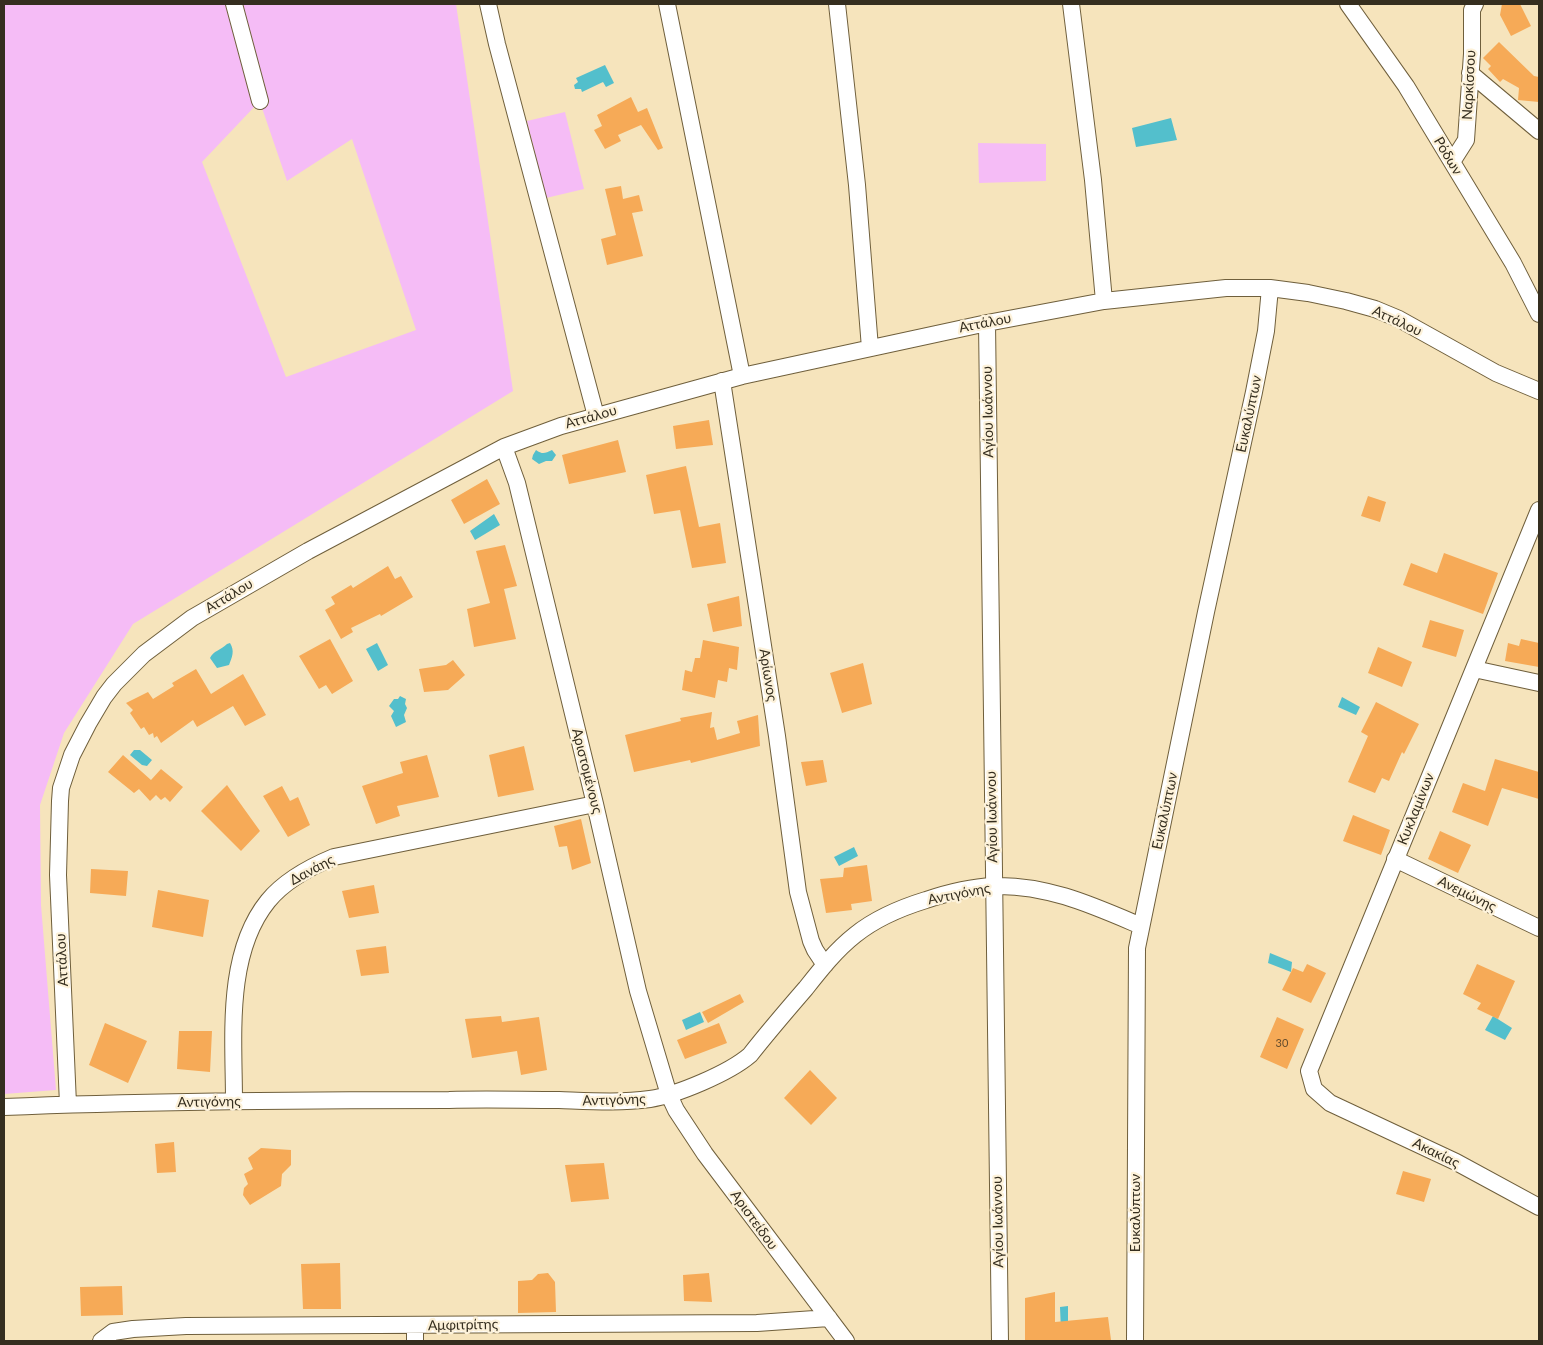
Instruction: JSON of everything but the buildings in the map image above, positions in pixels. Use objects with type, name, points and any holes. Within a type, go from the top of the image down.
[{"type":"street","points":[[234,4],[260,101]]},
{"type":"street","points":[[488,4],[496,44],[596,416]]},
{"type":"street","points":[[667,4],[742,376]]},
{"type":"street","points":[[837,4],[857,185],[870,348]]},
{"type":"street","points":[[1071,4],[1093,180],[1104,301]]},
{"type":"street","name":"Ρόδων","points":[[1348,4],[1406,86],[1512,263],[1539,314]]},
{"type":"street","name":"Ναρκίσσου","points":[[1452,162],[1466,140],[1472,54],[1472,10],[1475,4]]},
{"type":"street","points":[[1470,73],[1539,131]]},
{"type":"street","name":"Αττάλου","points":[[68,1104],[58,875],[61,788],[72,755],[104,697],[114,684],[144,654],[192,618],[308,551],[504,447],[561,426],[742,376],[986,323],[1104,301],[1226,288],[1270,288],[1308,293],[1375,309],[1399,319],[1496,373],[1539,391]]},
{"type":"street","name":"Ευκαλύπτων","points":[[1135,1341],[1136,960],[1208,602],[1266,331],[1270,288]]},
{"type":"street","name":"Αγίου Ιωάννου","points":[[986,323],[1000,1341]]},
{"type":"street","name":"Αρίωνος","points":[[722,381],[774,717],[798,892],[811,942],[825,965]]},
{"type":"street","name":"Αριστομένους","points":[[504,447],[517,483],[638,991],[669,1095]]},
{"type":"street","name":"Κυκλαμίνων","points":[[1330,1103],[1314,1090],[1309,1071],[1539,510]]},
{"type":"street","points":[[1474,669],[1539,683]]},
{"type":"street","name":"Δανάης","points":[[234,1102],[234,1008],[242,954],[258,914],[280,888],[308,869],[334,857],[595,804]]},
{"type":"street","name":"Ανεμώνης","points":[[1395,859],[1539,928]]},
{"type":"street","name":"Αντιγόνης","points":[[4,1107],[68,1104],[486,1099],[629,1101],[669,1095],[717,1074],[750,1055],[825,965],[853,936],[886,915],[914,904],[973,888],[993,886],[1025,888],[1062,895],[1142,926]]},
{"type":"street","name":"Αριστείδου","points":[[669,1095],[676,1110],[705,1154],[846,1341]]},
{"type":"street","name":"Ακακίας","points":[[1330,1103],[1456,1162],[1539,1207]]},
{"type":"street","name":"Αμφιτρίτης","points":[[101,1341],[113,1332],[186,1326],[415,1334],[757,1323],[829,1318]]},
{"type":"shaded area","points":[[4,4],[230,4],[257,104],[202,162],[286,377],[416,330],[352,139],[287,181],[262,108],[238,4],[456,4],[513,391],[133,624],[64,733],[40,805],[41,905],[56,1090],[4,1094]]},
{"type":"shaded area","points":[[565,112],[584,189],[546,198],[527,121]]},
{"type":"shaded area","points":[[978,143],[1046,144],[1046,181],[979,183]]},
{"type":"water","points":[[605,65],[614,83],[606,87],[603,82],[582,92],[581,89],[575,89],[574,85],[578,82],[576,78]]},
{"type":"water","points":[[1171,118],[1177,140],[1136,147],[1132,128]]},
{"type":"water","points":[[536,450],[544,453],[552,450],[556,455],[552,461],[539,464],[532,459]]},
{"type":"water","points":[[494,514],[500,525],[475,540],[470,531]]},
{"type":"water","points":[[230,643],[233,651],[229,665],[217,668],[210,658],[211,656]]},
{"type":"water","points":[[377,643],[388,665],[378,671],[366,649]]},
{"type":"water","points":[[400,696],[406,699],[405,704],[407,708],[404,715],[406,722],[396,727],[391,716],[394,711],[389,706],[394,699],[398,699]]},
{"type":"water","points":[[1342,697],[1360,707],[1356,715],[1338,707]]},
{"type":"water","points":[[134,750],[140,750],[152,760],[147,766],[142,765],[130,755]]},
{"type":"water","points":[[854,847],[858,856],[839,866],[834,857]]},
{"type":"water","points":[[1270,953],[1292,962],[1291,972],[1268,963]]},
{"type":"water","points":[[700,1012],[704,1022],[686,1030],[682,1020]]},
{"type":"water","points":[[1493,1016],[1512,1028],[1505,1040],[1485,1030]]},
{"type":"water","points":[[1068,1306],[1068,1331],[1061,1331],[1060,1307]]}]
